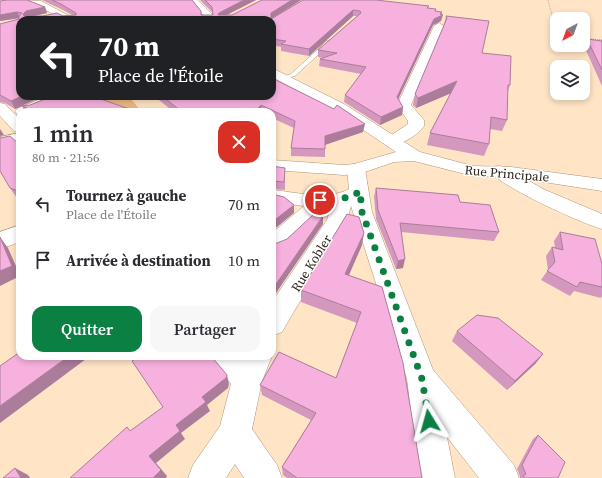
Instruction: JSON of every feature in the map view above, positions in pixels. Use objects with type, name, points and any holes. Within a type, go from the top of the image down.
[{"type":"street","points":[[22,0],[38,3],[65,16]]},
{"type":"street","points":[[193,0],[209,16]]},
{"type":"street","points":[[54,16],[62,14]]},
{"type":"street","points":[[393,141],[416,126],[416,120],[404,105],[439,26]]},
{"type":"street","points":[[276,74],[339,107],[414,156]]},
{"type":"street","points":[[24,108],[48,100]]},
{"type":"street","points":[[374,130],[379,142],[378,161]]},
{"type":"street","points":[[0,142],[16,139]]},
{"type":"street","name":"Rue Principale","points":[[276,166],[329,170],[353,186],[378,161],[392,157],[414,156],[473,171],[500,171],[540,175],[602,185]]},
{"type":"street","points":[[500,171],[532,192],[602,222]]},
{"type":"street","points":[[276,242],[306,217],[320,200],[353,186],[422,379],[437,478]]},
{"type":"street","name":"Rue Kobler","points":[[276,318],[337,221],[353,186]]},
{"type":"street","points":[[276,196],[320,200]]},
{"type":"street","points":[[0,242],[16,235]]},
{"type":"street","points":[[206,478],[235,433],[252,368],[235,360]]},
{"type":"street","points":[[422,379],[501,478]]},
{"type":"street","points":[[235,433],[264,478]]},
{"type":"lane","points":[[285,78],[293,75],[333,39]]},
{"type":"path","points":[[548,0],[551,12]]},
{"type":"path","points":[[590,39],[602,40]]},
{"type":"shaded area","points":[[79,100],[132,100],[138,108],[104,108]]},
{"type":"building","points":[[27,0],[45,7],[26,11],[23,14],[24,16],[19,16],[22,13],[17,12],[0,15],[0,1]]},
{"type":"building","points":[[52,0],[192,0],[201,11],[201,15],[213,15],[212,7],[205,0],[244,0],[219,13],[218,15],[232,15],[262,0],[292,0],[271,13],[271,16],[63,16],[76,15],[76,13]]},
{"type":"building","points":[[303,0],[376,0],[429,6],[427,8],[436,9],[435,11],[442,12],[440,14],[443,15],[434,19],[397,97],[403,107],[381,117],[345,95],[366,67],[320,59],[337,53],[318,50],[361,13],[360,11],[353,10],[309,49],[281,44],[286,41],[276,40],[276,16]]},
{"type":"building","points":[[57,13],[63,16],[43,16]]},
{"type":"building","points":[[446,16],[489,21],[482,53],[511,56],[507,120],[491,117],[489,144],[430,133],[457,81],[418,98],[415,94],[447,18]]},
{"type":"building","points":[[16,20],[16,99],[11,101],[0,95],[0,24]]},
{"type":"building","points":[[590,39],[602,41],[602,70],[590,45]]},
{"type":"building","points":[[276,80],[334,109],[337,105],[365,124],[325,136],[325,149],[291,148],[295,121],[276,112],[276,108],[267,108],[261,105],[258,108],[177,108],[167,100],[276,100]]},
{"type":"building","points":[[43,100],[103,100],[126,108],[27,108],[22,106],[30,105]]},
{"type":"building","points":[[10,136],[16,141],[16,190],[10,188],[0,171],[0,138]]},
{"type":"building","points":[[276,167],[285,168],[284,182],[276,181]]},
{"type":"building","points":[[376,188],[458,195],[460,202],[490,205],[499,232],[400,223],[405,259],[398,261],[378,210]]},
{"type":"building","points":[[276,195],[284,197],[294,205],[276,219]]},
{"type":"building","points":[[315,213],[323,216],[276,284],[276,243],[287,239]]},
{"type":"building","points":[[347,214],[359,217],[364,233],[345,274],[382,287],[403,363],[422,478],[297,478],[282,467],[316,413],[260,385],[274,360],[276,360],[279,352],[336,378],[361,312],[301,290]]},
{"type":"building","points":[[560,232],[595,239],[602,264],[602,287],[580,282],[577,287],[547,271],[555,262],[552,247],[563,250]]},
{"type":"building","points":[[0,237],[12,266],[0,271]]},
{"type":"building","points":[[477,315],[498,318],[543,354],[515,381],[457,331]]},
{"type":"building","points":[[16,355],[16,360],[63,360],[0,406],[0,366]]},
{"type":"building","points":[[214,360],[227,375],[226,378],[202,397],[206,402],[176,425],[180,431],[149,456],[161,470],[153,478],[70,478],[127,427],[130,431],[163,407],[132,361]]},
{"type":"building","points":[[538,435],[565,462],[558,478],[525,478],[523,476],[526,474],[522,465]]},
{"type":"building","points":[[15,468],[21,478],[3,478]]},
{"type":"route","points":[[320,200],[343,199],[354,196],[360,191],[362,212],[422,379],[429,421]]}]
